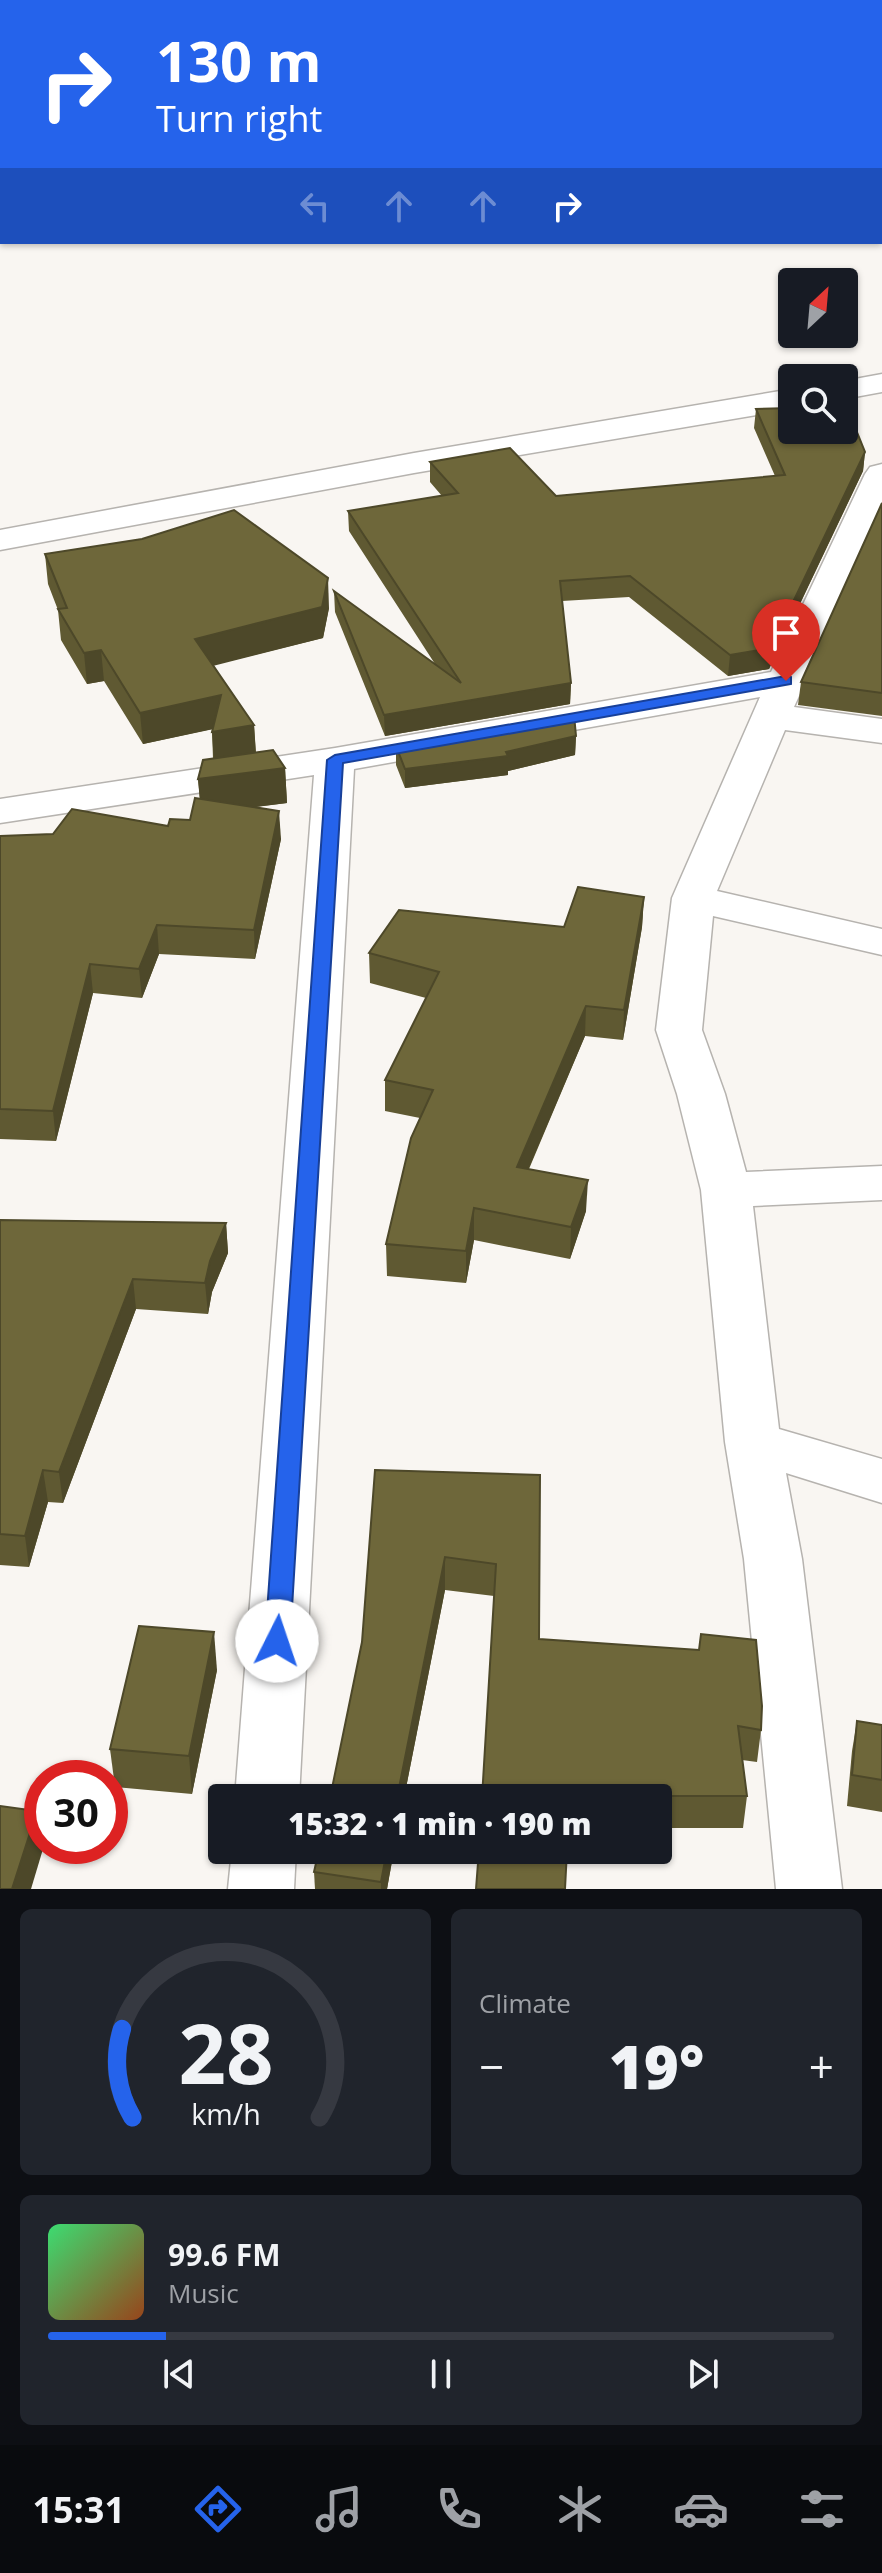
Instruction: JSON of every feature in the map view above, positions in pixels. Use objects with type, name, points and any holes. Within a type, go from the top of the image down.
[{"type":"street","points":[[858,387],[882,383]]},
{"type":"street","points":[[0,540],[414,463],[778,401]]},
{"type":"street","points":[[809,1889],[773,1559],[753,1442],[726,1190],[701,1094],[679,1030],[693,898],[778,699],[882,474]]},
{"type":"street","points":[[0,811],[335,760],[778,699],[882,731]]},
{"type":"street","points":[[268,1784],[335,760]]},
{"type":"street","points":[[693,898],[882,942]]},
{"type":"street","points":[[726,1190],[882,1183]]},
{"type":"street","points":[[753,1442],[882,1481]]},
{"type":"street","points":[[261,1889],[263,1864]]},
{"type":"building","points":[[778,408],[778,444],[858,444],[858,435],[865,452],[771,648],[730,655],[630,576],[560,581],[571,683],[384,715],[334,591],[461,683],[348,511],[458,493],[430,462],[510,448],[556,496],[785,475],[756,409]]},
{"type":"building","points":[[882,503],[882,693],[801,682]]},
{"type":"building","points":[[234,510],[328,578],[322,607],[195,639],[254,725],[212,732],[221,695],[140,713],[101,650],[84,653],[58,609],[67,608],[45,554],[142,539]]},
{"type":"building","points":[[574,715],[576,736],[506,752],[508,756],[405,769],[396,746]]},
{"type":"building","points":[[273,750],[285,768],[198,779],[203,760]]},
{"type":"building","points":[[195,798],[279,811],[254,930],[157,925],[139,969],[90,964],[53,1111],[0,1109],[0,836],[53,834],[72,809],[168,826],[170,819],[190,820]]},
{"type":"building","points":[[578,887],[644,897],[624,1010],[586,1006],[517,1167],[588,1180],[571,1227],[474,1208],[466,1251],[386,1244],[411,1138],[433,1090],[385,1080],[439,972],[369,953],[399,910],[564,927]]},
{"type":"building","points":[[0,1220],[226,1223],[210,1261],[205,1283],[133,1279],[59,1472],[43,1470],[25,1536],[0,1534]]},
{"type":"building","points":[[375,1470],[540,1475],[539,1639],[699,1650],[701,1634],[756,1640],[761,1730],[738,1726],[747,1796],[672,1796],[672,1784],[483,1784],[496,1564],[445,1557],[400,1784],[333,1784],[362,1642]]},
{"type":"building","points":[[139,1626],[214,1632],[189,1756],[110,1749]]},
{"type":"building","points":[[857,1721],[882,1725],[882,1780],[852,1775]]},
{"type":"building","points":[[0,1806],[24,1809],[24,1852],[12,1889],[0,1889]]},
{"type":"building","points":[[316,1864],[384,1864],[381,1882],[314,1872]]},
{"type":"building","points":[[478,1864],[566,1864],[565,1889],[476,1889]]},
{"type":"route","points":[[277,1641],[335,760],[786,681]]}]
